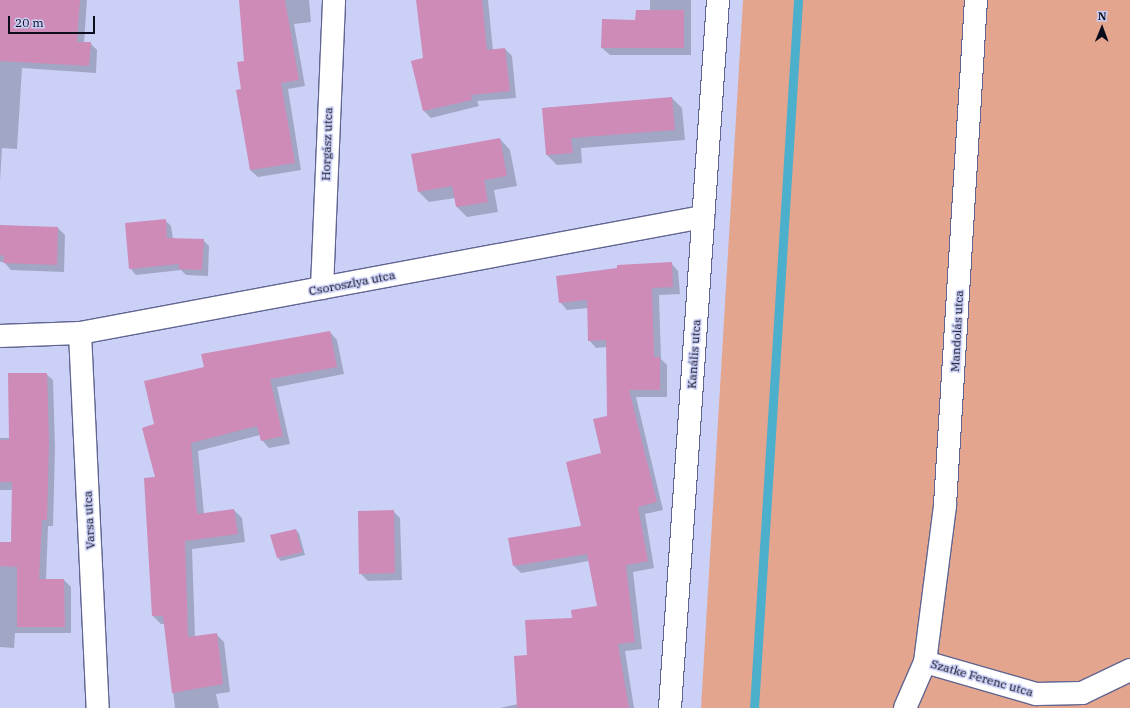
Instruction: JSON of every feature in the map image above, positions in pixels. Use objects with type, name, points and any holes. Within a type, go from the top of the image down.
[{"type":"street","name":"Horgász utca","points":[[322,288],[334,0]]},
{"type":"street","name":"Kanális utca","points":[[670,708],[718,0]]},
{"type":"street","name":"Mandolás utca","points":[[905,708],[925,662],[945,505],[976,0]]},
{"type":"street","name":"Csoroszlya utca","points":[[0,336],[80,333],[703,217]]},
{"type":"street","name":"Varsa utca","points":[[80,333],[98,708]]},
{"type":"street","name":"Szatke Ferenc utca","points":[[925,662],[1036,694],[1082,693],[1130,670]]},
{"type":"shaded area","points":[[743,0],[1130,0],[1130,708],[701,708]]},
{"type":"building","points":[[0,0],[80,0],[77,42],[91,42],[89,66],[0,61]]},
{"type":"building","points":[[239,0],[285,0],[299,80],[281,83],[295,163],[250,170],[236,90],[241,89],[237,62],[244,61]]},
{"type":"building","points":[[416,0],[482,0],[487,50],[505,48],[510,91],[471,95],[472,100],[423,111],[411,61],[423,58]]},
{"type":"building","points":[[636,10],[684,10],[684,48],[601,48],[602,19],[635,20]]},
{"type":"building","points":[[672,97],[675,130],[571,138],[573,153],[546,155],[542,108]]},
{"type":"building","points":[[500,138],[507,176],[484,180],[488,202],[456,207],[452,186],[418,192],[411,154]]},
{"type":"building","points":[[166,219],[167,238],[204,239],[202,270],[179,269],[179,264],[129,269],[125,223]]},
{"type":"building","points":[[0,225],[58,227],[57,265],[3,263],[4,256],[0,255]]},
{"type":"building","points":[[672,262],[673,287],[652,288],[654,357],[660,357],[660,390],[629,390],[657,502],[638,507],[648,561],[626,565],[635,642],[618,644],[629,708],[517,708],[514,656],[527,655],[525,620],[572,618],[571,610],[597,606],[587,554],[513,566],[508,538],[581,526],[566,462],[601,453],[593,419],[607,416],[606,340],[588,341],[587,300],[559,303],[556,276],[617,268],[617,265]]},
{"type":"building","points":[[330,331],[337,367],[270,379],[283,436],[261,441],[257,426],[191,443],[197,514],[234,509],[238,534],[185,541],[188,637],[217,633],[223,684],[172,693],[163,616],[152,616],[144,478],[155,477],[142,428],[154,424],[144,381],[204,367],[201,354]]},
{"type":"building","points":[[8,373],[47,373],[49,441],[47,520],[42,520],[39,579],[64,579],[65,627],[17,627],[17,567],[0,566],[0,542],[11,542],[12,482],[0,482],[0,440],[9,440]]},
{"type":"building","points":[[394,510],[395,573],[359,574],[358,511]]},
{"type":"building","points":[[296,529],[302,552],[277,558],[270,535]]},
{"type":"waterway","points":[[754,708],[798,0]]}]
